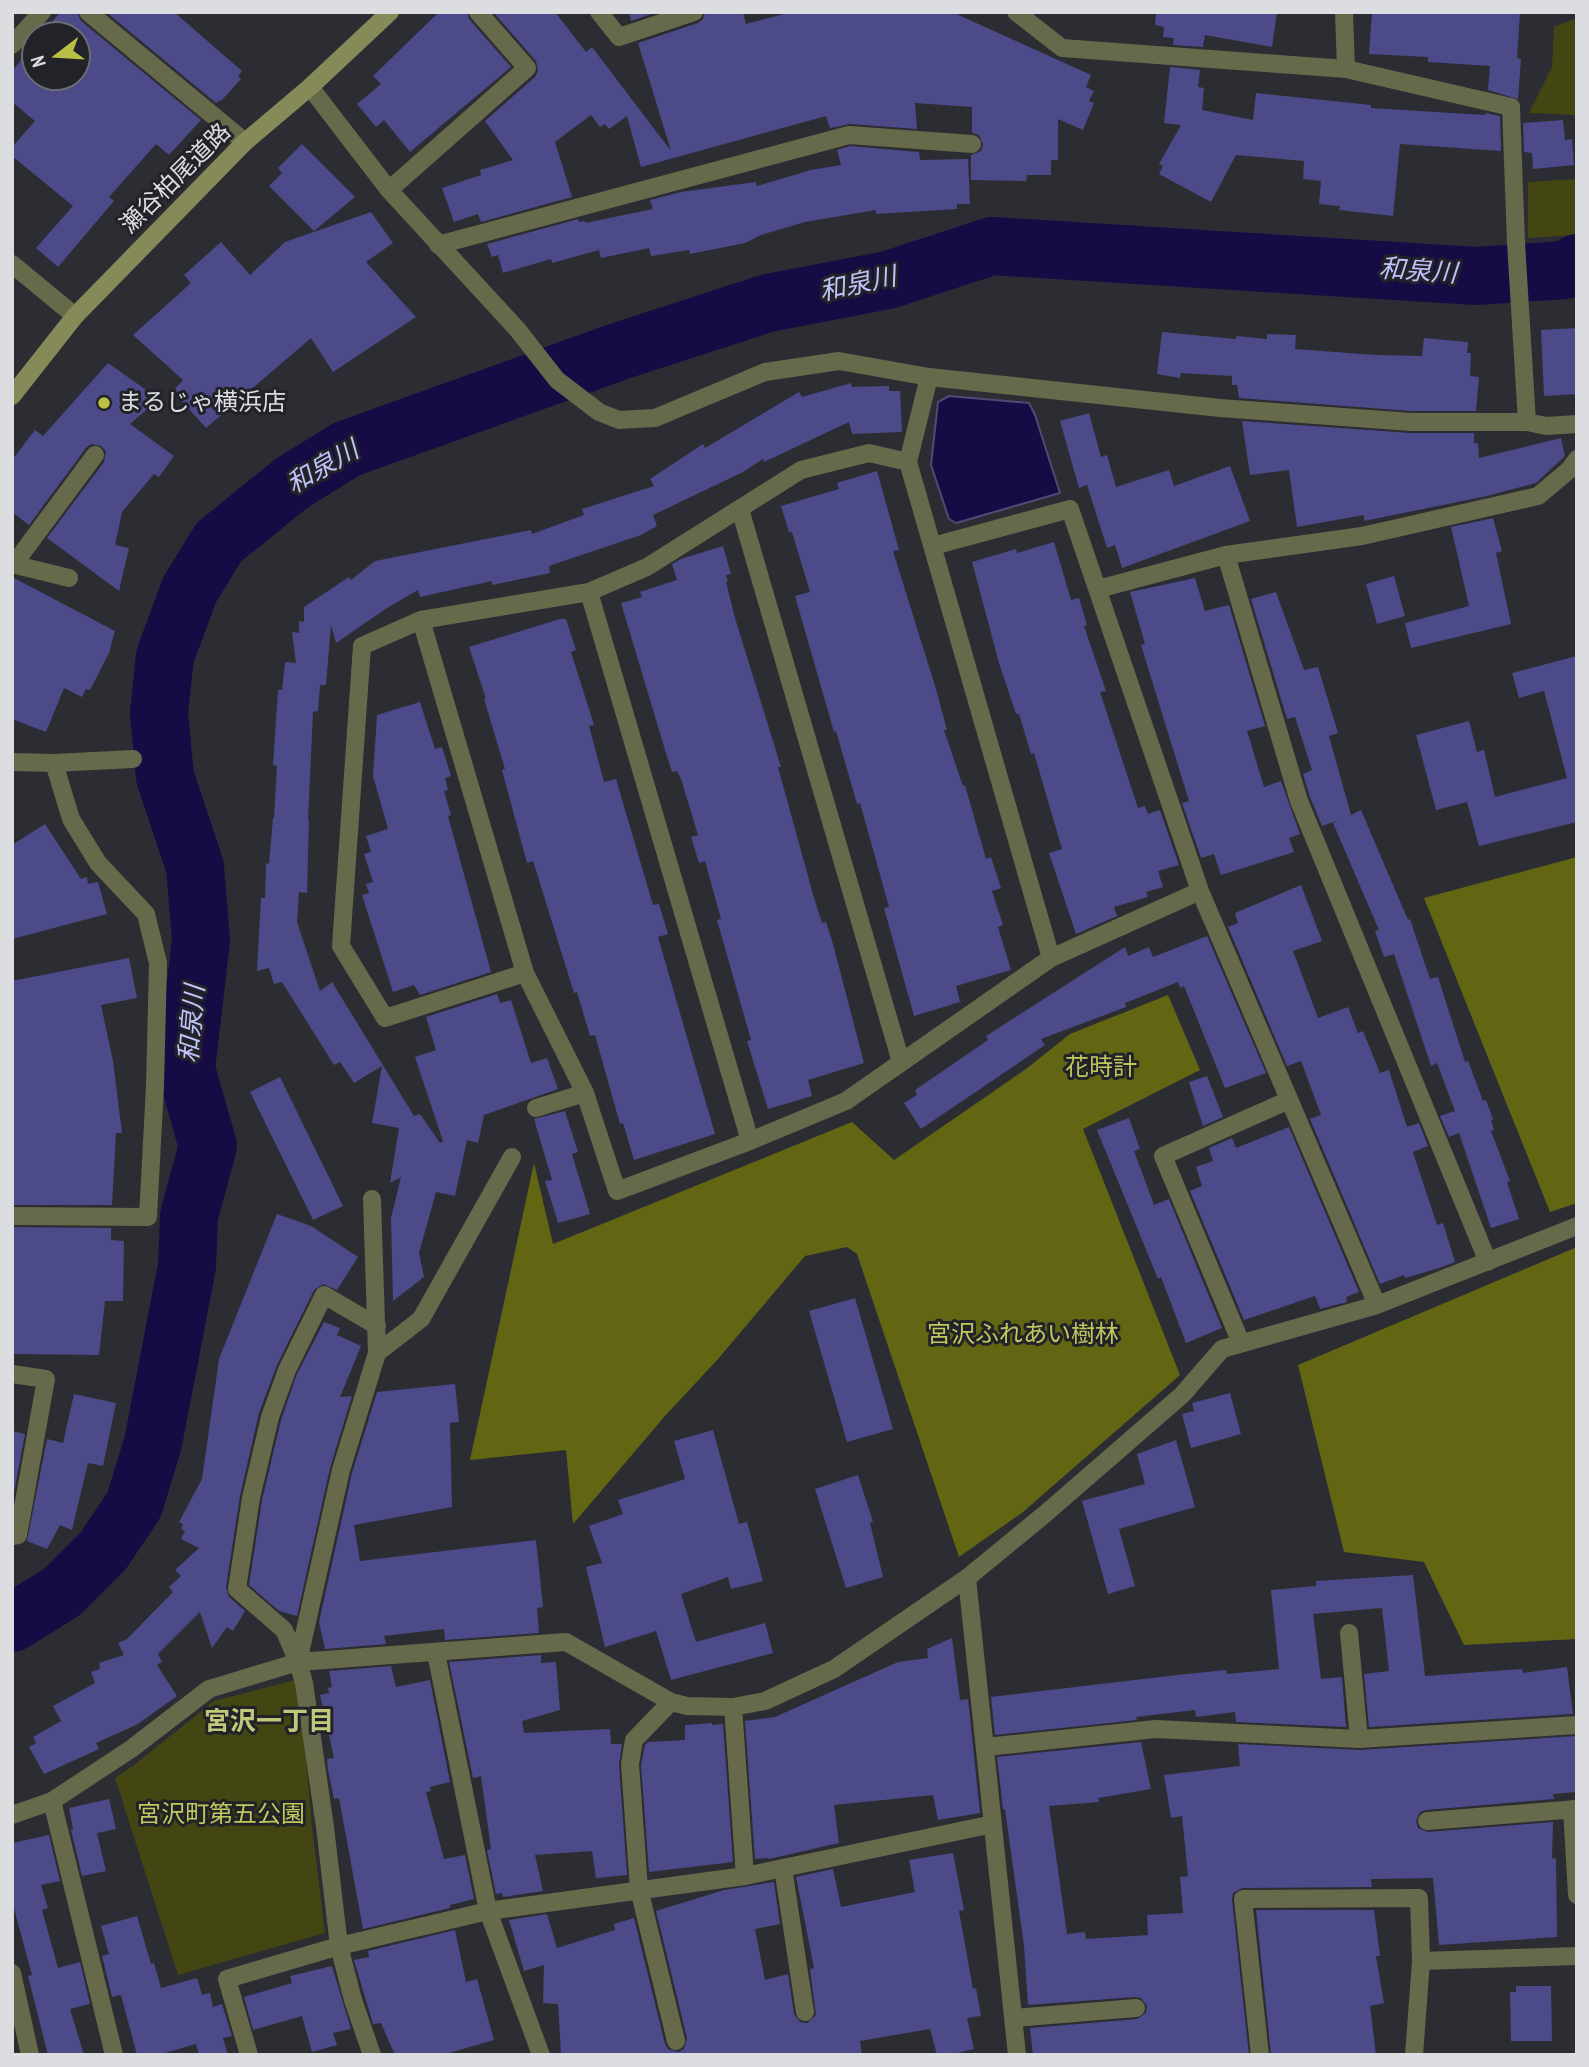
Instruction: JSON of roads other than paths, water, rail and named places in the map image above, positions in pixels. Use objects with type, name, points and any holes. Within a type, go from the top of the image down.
[{"type":"main road","name":"瀬谷柏尾道路","points":[[12,396],[75,316],[245,142],[310,87],[390,12]]},
{"type":"street","points":[[12,45],[42,12]]},
{"type":"street","points":[[88,12],[245,142]]},
{"type":"street","points":[[389,190],[527,68],[478,12]]},
{"type":"street","points":[[599,12],[619,37],[694,12]]},
{"type":"street","points":[[1016,12],[1062,48],[1346,69],[1511,107],[1527,422]]},
{"type":"street","points":[[1345,12],[1346,69]]},
{"type":"street","points":[[310,87],[389,190],[517,329],[556,380],[599,412],[619,420],[655,418],[765,372],[839,361],[929,377],[1220,408],[1411,422],[1527,422],[1546,426],[1577,424]]},
{"type":"street","points":[[438,245],[849,135],[972,144]]},
{"type":"street","points":[[12,264],[75,316]]},
{"type":"street","points":[[929,377],[908,462],[1051,958]]},
{"type":"street","points":[[525,973],[385,1018],[341,946],[362,646],[421,620],[589,592],[647,567],[801,470],[869,453],[908,462]]},
{"type":"street","points":[[69,578],[13,564],[95,455]]},
{"type":"street","points":[[1098,589],[1226,555],[1362,536],[1538,496],[1569,470],[1577,459]]},
{"type":"street","points":[[740,509],[901,1062]]},
{"type":"street","points":[[933,546],[1070,509],[1199,891],[1377,1305]]},
{"type":"street","points":[[1226,555],[1299,801],[1488,1262]]},
{"type":"street","points":[[589,592],[750,1141]]},
{"type":"street","points":[[421,620],[525,973],[585,1093],[617,1191],[750,1141],[846,1101],[1051,958],[1199,891]]},
{"type":"street","points":[[12,762],[132,759]]},
{"type":"street","points":[[12,1216],[148,1217],[158,962],[146,914],[98,863],[71,820],[54,763]]},
{"type":"street","points":[[536,1108],[585,1093]]},
{"type":"street","points":[[1241,1343],[1163,1156],[1289,1100]]},
{"type":"street","points":[[377,1353],[421,1319],[512,1157]]},
{"type":"street","points":[[298,1662],[341,1470],[377,1353],[372,1199]]},
{"type":"street","points":[[12,1815],[52,1801],[131,1749],[209,1689],[298,1662],[566,1642],[671,1702],[687,1706],[733,1707],[765,1701],[834,1669],[967,1578],[1182,1395],[1222,1349],[1377,1305],[1577,1226]]},
{"type":"street","points":[[372,2055],[353,2000],[339,1946],[306,1696],[298,1662],[284,1630],[237,1589],[254,1484],[270,1417],[287,1370],[324,1295],[377,1326]]},
{"type":"street","points":[[12,1374],[46,1379],[18,1535],[12,1535]]},
{"type":"street","points":[[967,1578],[1017,2055]]},
{"type":"street","points":[[1349,1633],[1359,1739]]},
{"type":"street","points":[[436,1653],[488,1911],[541,2055]]},
{"type":"street","points":[[671,1702],[634,1740],[630,1764],[639,1889],[676,2041]]},
{"type":"street","points":[[733,1707],[746,1876]]},
{"type":"street","points":[[986,1746],[1156,1729],[1359,1739],[1577,1725]]},
{"type":"street","points":[[52,1801],[114,2055]]},
{"type":"street","points":[[1427,1821],[1574,1809],[1577,1895]]},
{"type":"street","points":[[249,2055],[227,1979],[339,1946],[488,1911],[746,1876],[993,1825]]},
{"type":"street","points":[[783,1868],[805,2012]]},
{"type":"street","points":[[1261,2055],[1243,1899],[1419,1898],[1422,1961],[1415,2055]]},
{"type":"street","points":[[1422,1961],[1577,1956]]},
{"type":"street","points":[[12,1973],[30,2055]]},
{"type":"street","points":[[1014,2018],[1136,2008]]},
{"type":"waterway","name":"和泉川","points":[[12,1623],[62,1592],[103,1551],[134,1505],[153,1443],[187,1266],[189,1216],[208,1146],[186,1069],[201,940],[195,867],[165,777],[159,713],[165,656],[190,589],[219,542],[292,483],[347,449],[620,351],[768,303],[888,280],[992,246],[1476,276],[1565,270],[1577,263]]},
{"type":"place","name":"まるじゃ横浜店","points":[[104,403]]},
{"type":"district","name":"宮沢一丁目","points":[[269,1723]]},
{"type":"park label","name":"花時計","points":[[1101,1068]]},
{"type":"park label","name":"宮沢ふれあい樹林","points":[[1023,1335]]},
{"type":"park label","name":"宮沢町第五公園","points":[[221,1815]]}]
